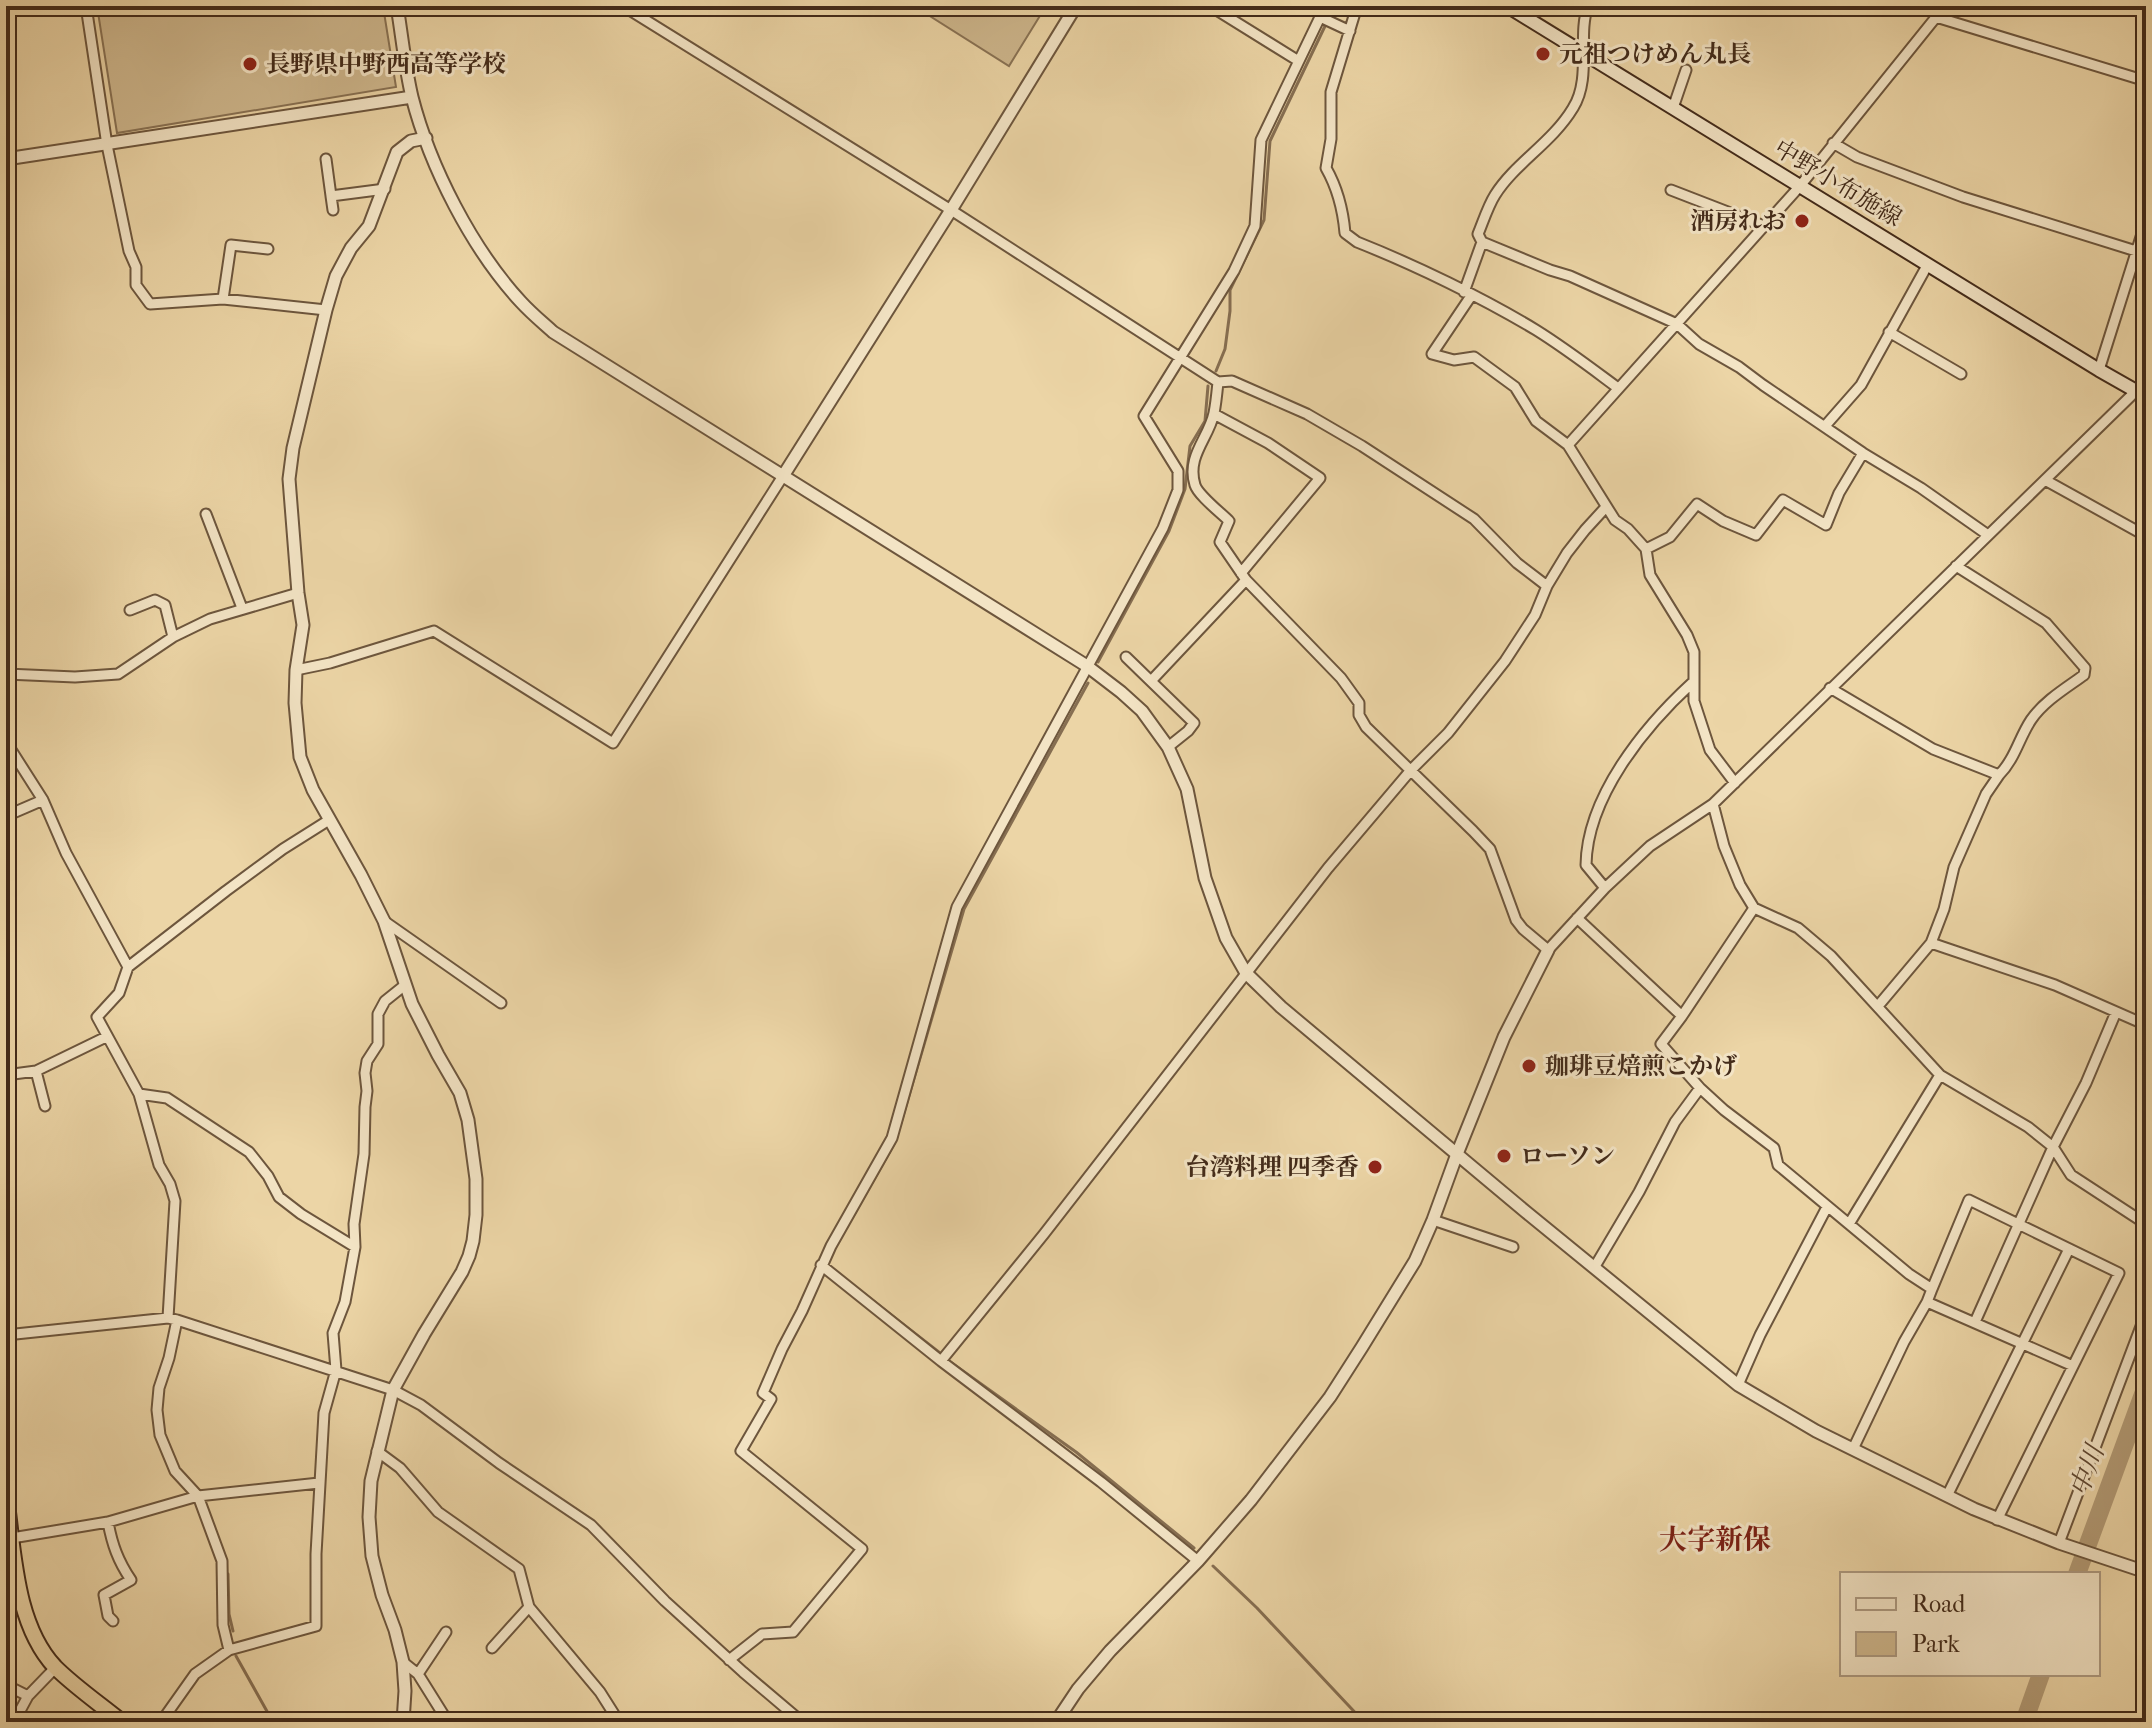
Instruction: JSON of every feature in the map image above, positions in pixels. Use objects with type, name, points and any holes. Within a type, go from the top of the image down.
[{"type":"highway","points":[[6,1497],[12,1538],[11,1564],[34,1634],[56,1667],[117,1720]]},
{"type":"main road","name":"中野小布施線","points":[[1507,6],[2141,393]]},
{"type":"street","points":[[86,6],[107,145],[129,251],[136,267],[136,285],[150,304],[223,299],[326,310]]},
{"type":"street","points":[[397,6],[412,97],[437,168],[459,214],[487,258],[521,302],[553,332],[1087,666],[1142,711],[1168,747],[1187,789],[1205,878],[1226,938],[1246,973],[1281,1007],[1738,1385],[1816,1431],[1997,1520],[2146,1572]]},
{"type":"street","points":[[623,6],[951,210],[1218,382],[1232,381],[1307,414],[1362,446],[1474,519],[1517,563],[1547,586]]},
{"type":"street","points":[[296,670],[330,663],[434,631],[613,743],[951,210],[1076,6]]},
{"type":"street","points":[[1210,6],[1297,60]]},
{"type":"street","points":[[1357,6],[1331,92],[1331,139],[1326,168],[1343,210],[1345,233],[1357,242],[1536,330],[1618,388]]},
{"type":"street","points":[[1588,6],[1585,15],[1585,54],[1575,106],[1551,139],[1495,195],[1478,234],[1482,242],[1570,276],[1677,324],[1699,344],[1739,367],[1988,535]]},
{"type":"street","points":[[1568,445],[1800,186],[1945,6]]},
{"type":"street","points":[[729,1660],[762,1634],[793,1632],[862,1549],[741,1451],[771,1399],[763,1393],[821,1265],[892,1138],[957,907],[1163,528],[1178,490],[1178,471],[1144,416],[1234,271],[1255,226],[1261,140],[1320,17],[1350,31]]},
{"type":"street","points":[[1936,17],[2146,81]]},
{"type":"street","points":[[1673,108],[1686,70]]},
{"type":"street","points":[[6,159],[412,97]]},
{"type":"street","points":[[403,1722],[403,1662],[372,1556],[369,1517],[371,1481],[393,1390],[462,1272],[473,1241],[476,1179],[468,1120],[460,1093],[412,1004],[384,921],[313,790],[300,757],[295,703],[303,625],[289,479],[293,448],[336,276],[351,248],[369,226],[397,152],[411,141],[426,138]]},
{"type":"street","points":[[1833,143],[1857,157],[1963,197],[2136,251]]},
{"type":"street","points":[[326,159],[333,210]]},
{"type":"street","points":[[331,196],[385,189]]},
{"type":"street","points":[[1671,190],[1764,226]]},
{"type":"street","points":[[2099,370],[2146,221]]},
{"type":"street","points":[[1482,242],[1468,294],[1432,354],[1454,360],[1474,357],[1515,387],[1536,421],[1568,445],[1615,520],[1646,549],[1650,575],[1694,652],[1694,701],[1710,750],[1735,783]]},
{"type":"street","points":[[223,299],[231,245],[268,249]]},
{"type":"street","points":[[1825,426],[1861,385],[1928,264]]},
{"type":"street","points":[[1889,332],[1961,374]]},
{"type":"street","points":[[1218,382],[1214,414],[1195,451],[1193,471],[1195,487],[1229,521],[1220,542],[1243,577],[1341,678],[1359,703],[1359,715],[1366,727],[1490,849],[1516,920],[1548,950]]},
{"type":"street","points":[[1056,1722],[1078,1689],[1110,1651],[1198,1561],[1251,1500],[1330,1397],[1393,1299],[1415,1261],[1433,1220],[1504,1037],[1548,950],[1605,888],[1650,846],[1713,804],[2045,480],[2141,393]]},
{"type":"street","points":[[1151,681],[1243,577],[1320,478],[1268,443],[1214,414]]},
{"type":"street","points":[[1646,549],[1670,537],[1697,504],[1723,521],[1756,535],[1783,500],[1826,525],[1839,493],[1863,453]]},
{"type":"street","points":[[2045,480],[2146,536]]},
{"type":"street","points":[[941,1361],[1044,1234],[1328,868],[1411,770],[1448,733],[1505,661],[1535,615],[1547,586],[1567,553],[1606,507]]},
{"type":"street","points":[[206,514],[242,608]]},
{"type":"street","points":[[1878,1006],[1931,943],[1944,909],[1954,867],[1986,794],[2009,764],[2031,719],[2084,675],[2085,668],[2046,623],[1956,566]]},
{"type":"street","points":[[6,674],[75,677],[118,674],[173,637],[210,619],[298,593]]},
{"type":"street","points":[[130,610],[155,600],[165,605],[173,637]]},
{"type":"street","points":[[1126,657],[1194,723],[1168,747]]},
{"type":"street","points":[[1605,888],[1586,865],[1586,852],[1600,804],[1610,784],[1663,710],[1692,683]]},
{"type":"street","points":[[1830,688],[1933,749],[1999,775]]},
{"type":"street","points":[[6,742],[43,800],[66,853],[128,967]]},
{"type":"street","points":[[6,816],[43,800]]},
{"type":"street","points":[[1713,804],[1724,846],[1740,885],[1754,908],[1798,928],[1831,956],[1940,1075],[2028,1127],[2053,1147],[2071,1175],[2146,1224]]},
{"type":"street","points":[[229,1650],[223,1625],[222,1561],[198,1496],[175,1471],[160,1435],[157,1410],[159,1388],[169,1358],[173,1319],[175,1201],[159,1165],[139,1094],[97,1017],[119,993],[128,967],[283,849],[329,820]]},
{"type":"street","points":[[1754,908],[1661,1044],[1700,1088],[1774,1148],[1778,1165],[1909,1274],[1932,1289]]},
{"type":"street","points":[[1577,918],[1682,1016]]},
{"type":"street","points":[[384,921],[501,1003]]},
{"type":"street","points":[[1931,943],[2055,985],[2146,1025]]},
{"type":"street","points":[[161,1722],[195,1674],[229,1650],[316,1626],[324,1413],[336,1370],[333,1333],[345,1302],[355,1247],[354,1224],[364,1154],[365,1073],[367,1061],[378,1044],[378,1014],[385,1001],[405,985]]},
{"type":"street","points":[[1975,1322],[2116,1012]]},
{"type":"street","points":[[6,1075],[36,1071],[106,1037]]},
{"type":"street","points":[[36,1071],[45,1106]]},
{"type":"street","points":[[1849,1224],[1940,1075]]},
{"type":"street","points":[[1594,1268],[1639,1192],[1675,1122],[1700,1088]]},
{"type":"street","points":[[139,1094],[167,1098],[249,1152],[268,1176],[279,1197],[355,1247]]},
{"type":"street","points":[[1853,1449],[1904,1342],[1927,1302],[1969,1200],[2119,1273],[1997,1520]]},
{"type":"street","points":[[1738,1385],[1760,1335],[1827,1207]]},
{"type":"street","points":[[1433,1220],[1513,1247]]},
{"type":"street","points":[[1947,1496],[2069,1249]]},
{"type":"street","points":[[821,1265],[1198,1561]]},
{"type":"street","points":[[1927,1302],[2073,1366]]},
{"type":"street","points":[[2059,1543],[2146,1313]]},
{"type":"street","points":[[6,1335],[173,1319],[393,1390],[421,1405],[499,1463],[591,1525],[665,1601],[802,1722]]},
{"type":"street","points":[[377,1451],[400,1468],[438,1512],[519,1569],[529,1607],[600,1692],[619,1722]]},
{"type":"street","points":[[12,1538],[108,1522],[198,1496],[319,1483]]},
{"type":"street","points":[[108,1522],[112,1545],[131,1580],[104,1595],[108,1616],[113,1621]]},
{"type":"street","points":[[492,1648],[529,1607]]},
{"type":"street","points":[[418,1674],[446,1632]]},
{"type":"street","points":[[403,1662],[418,1674],[448,1722]]},
{"type":"street","points":[[14,1722],[28,1696],[56,1667]]},
{"type":"street","points":[[6,1685],[28,1696]]},
{"type":"green space","name":"長野県中野西高等学校","points":[[97,6],[383,6],[396,87],[117,133]]},
{"type":"green space","points":[[914,6],[1046,6],[1009,66]]},
{"type":"waterway","points":[[1329,17],[1335,6]]},
{"type":"waterway","points":[[1216,371],[1225,349],[1230,290],[1264,220],[1270,141],[1326,24]]},
{"type":"waterway","points":[[1098,662],[1169,531],[1185,489],[1190,446],[1205,421],[1208,386]]},
{"type":"waterway","points":[[900,1126],[964,909],[1088,683]]},
{"type":"waterway","points":[[852,1218],[897,1137]]},
{"type":"waterway","points":[[863,1293],[940,1353]]},
{"type":"waterway","points":[[949,1361],[1076,1452],[1194,1548]]},
{"type":"waterway","name":"中川","points":[[2078,1572],[2146,1386]]},
{"type":"waterway","points":[[1213,1566],[1257,1608],[1364,1722]]},
{"type":"waterway","points":[[228,1574],[229,1614],[233,1631]]},
{"type":"waterway","points":[[236,1656],[273,1722]]},
{"type":"waterway","name":"中川","points":[[2024,1722],[2040,1676]]},
{"type":"place","name":"元祖つけめん丸長","points":[[1543,54]]},
{"type":"place","name":"長野県中野西高等学校","points":[[250,64]]},
{"type":"place","name":"酒房れお","points":[[1802,221]]},
{"type":"place","name":"珈琲豆焙煎こかげ","points":[[1529,1066]]},
{"type":"place","name":"ローソン","points":[[1504,1156]]},
{"type":"place","name":"台湾料理 四季香","points":[[1375,1167]]},
{"type":"district","name":"大字新保","points":[[1715,1539]]}]
